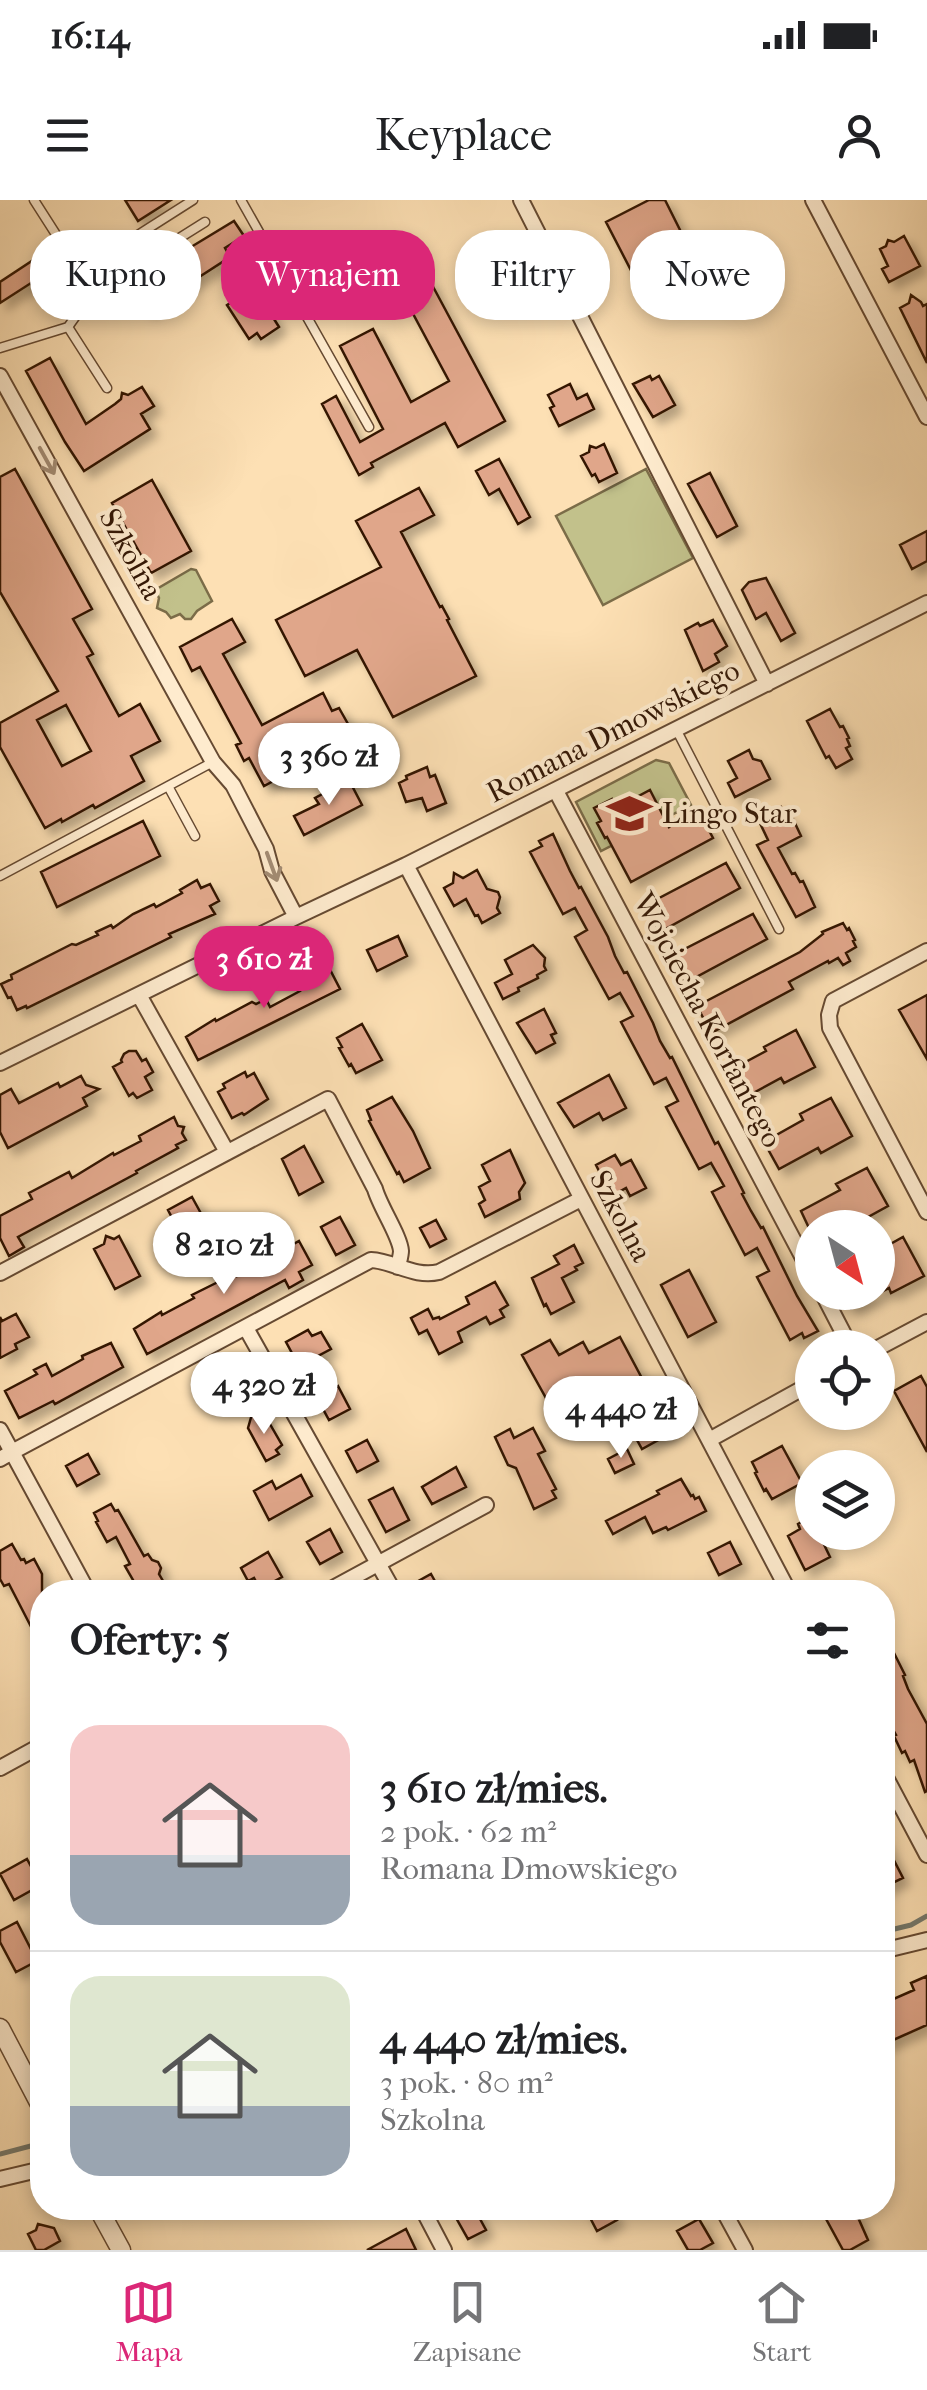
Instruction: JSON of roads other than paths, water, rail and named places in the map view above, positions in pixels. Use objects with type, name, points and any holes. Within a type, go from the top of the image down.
[{"type":"street","points":[[520,200],[768,684]]},
{"type":"street","points":[[813,200],[927,417]]},
{"type":"street","name":"Szkolna","points":[[0,376],[213,762],[233,785],[296,917]]},
{"type":"street","name":"Romana Dmowskiego","points":[[0,1063],[406,865],[927,603]]},
{"type":"street","name":"Wojciecha Korfantego","points":[[556,790],[795,1244]]},
{"type":"street","name":"Szkolna","points":[[406,865],[783,1580]]},
{"type":"street","points":[[927,950],[833,1001],[829,1015],[830,1028],[927,1212]]},
{"type":"street","points":[[140,994],[227,1152]]},
{"type":"street","points":[[0,1274],[328,1099],[398,1242],[398,1267]]},
{"type":"street","points":[[6,1456],[370,1260],[422,1274],[439,1272],[580,1198]]},
{"type":"street","points":[[895,1339],[927,1322]]},
{"type":"street","points":[[246,1328],[388,1580]]},
{"type":"street","points":[[708,1440],[795,1392]]},
{"type":"street","points":[[0,1430],[6,1456],[81,1580]]},
{"type":"street","points":[[349,1580],[486,1506]]},
{"type":"street","points":[[0,1768],[30,1752]]},
{"type":"street","points":[[895,1795],[927,1855]]},
{"type":"street","points":[[895,1948],[927,1940]]},
{"type":"street","points":[[0,2028],[30,2085]]},
{"type":"street","points":[[0,2179],[30,2171]]},
{"type":"street","points":[[105,2220],[121,2250]]},
{"type":"street","points":[[428,2220],[444,2250]]},
{"type":"street","points":[[729,2220],[745,2250]]},
{"type":"lane","points":[[34,200],[53,230]]},
{"type":"lane","points":[[145,230],[193,200]]},
{"type":"lane","points":[[241,200],[369,426]]},
{"type":"lane","points":[[192,230],[205,222]]},
{"type":"lane","points":[[0,348],[68,327],[73,320]]},
{"type":"lane","points":[[68,327],[107,388]]},
{"type":"lane","points":[[676,730],[779,929]]},
{"type":"lane","points":[[6,875],[213,762]]},
{"type":"lane","points":[[168,786],[195,836]]},
{"type":"waterway","points":[[895,1929],[927,1916]]},
{"type":"waterway","points":[[0,2154],[30,2146]]},
{"type":"place","name":"Lingo Star","points":[[629,813]]}]
